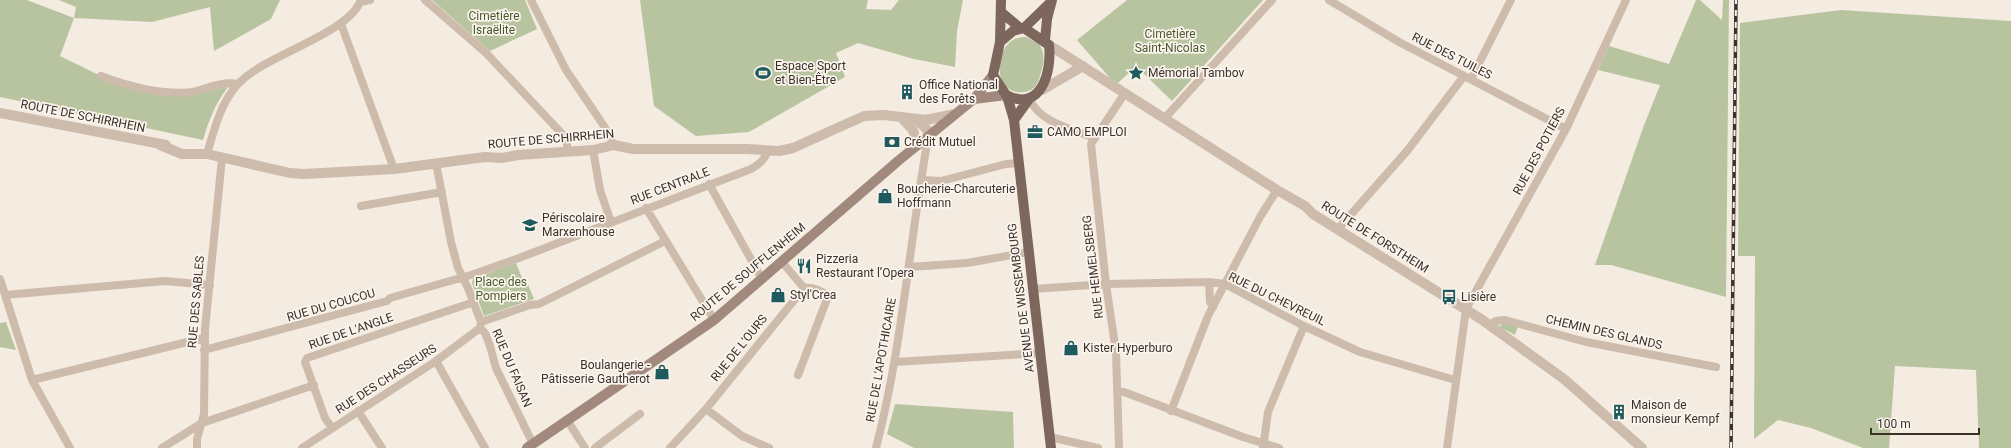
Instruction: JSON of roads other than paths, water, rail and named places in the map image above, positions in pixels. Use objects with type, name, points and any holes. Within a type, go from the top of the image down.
[{"type":"main road","points":[[1000,42],[1013,31],[1022,28],[1052,1]]},
{"type":"main road","points":[[1014,120],[1029,99],[1042,90],[1050,55],[1047,43],[1052,1]]},
{"type":"main road","points":[[1001,5],[1022,28],[1047,43]]},
{"type":"main road","points":[[1001,5],[1000,42],[993,75],[1007,96]]},
{"type":"main road","name":"ROUTE DE SOUFFLENHEIM","points":[[530,446],[714,320],[974,99],[993,75]]},
{"type":"main road","points":[[974,99],[1007,96],[1029,99]]},
{"type":"main road","name":"AVENUE DE WISSEMBOURG","points":[[1007,96],[1014,120],[1051,448]]},
{"type":"street","points":[[205,152],[224,102],[237,84],[248,75],[289,51],[341,24],[360,1],[370,0]]},
{"type":"street","points":[[425,0],[497,65],[566,138],[568,151]]},
{"type":"street","points":[[531,0],[543,28],[566,70],[604,126],[614,145]]},
{"type":"street","points":[[1165,118],[1272,0]]},
{"type":"street","name":"RUE DES TUILES","points":[[1329,0],[1399,42],[1566,129]]},
{"type":"street","points":[[1338,229],[1407,151],[1468,78],[1511,0]]},
{"type":"street","name":"RUE DES POTIERS","points":[[1466,309],[1566,129],[1626,0]]},
{"type":"street","points":[[341,24],[394,169]]},
{"type":"street","name":"ROUTE DE FORSTHEIM","points":[[1047,43],[1277,190],[1305,206],[1313,214],[1466,309],[1564,379],[1642,448]]},
{"type":"street","points":[[1042,90],[1083,66]]},
{"type":"street","points":[[101,76],[132,86],[166,92],[190,92],[230,83],[237,84]]},
{"type":"street","points":[[1029,99],[1036,110],[1047,119],[1090,136],[1093,140],[1125,93]]},
{"type":"street","name":"ROUTE DE SCHIRRHEIN","points":[[0,113],[160,145],[183,147],[222,158],[290,173],[394,169],[485,157],[502,158],[518,155],[593,150],[614,145],[633,149],[746,149],[779,151],[793,148],[864,116],[900,116],[926,120],[955,114]]},
{"type":"street","points":[[900,116],[924,140]]},
{"type":"street","points":[[918,118],[924,140]]},
{"type":"street","name":"RUE DE L'APOTHICAIRE","points":[[876,448],[889,399],[910,266],[927,144],[924,140]]},
{"type":"street","name":"RUE HEIMELSBERG","points":[[1093,140],[1091,148],[1106,284],[1116,352],[1119,448]]},
{"type":"street","points":[[593,150],[600,190],[611,222]]},
{"type":"street","name":"RUE CENTRALE","points":[[462,277],[519,258],[759,165],[768,151]]},
{"type":"street","name":"RUE DES SABLES","points":[[197,448],[197,438],[204,414],[204,338],[222,158]]},
{"type":"street","name":"RUE DU FAISAN","points":[[436,163],[451,242],[458,268],[466,282],[474,302],[481,325],[490,346],[496,368],[530,446]]},
{"type":"street","points":[[922,180],[942,181],[1006,164],[1019,163]]},
{"type":"street","points":[[709,184],[762,279]]},
{"type":"street","points":[[1171,411],[1213,307],[1260,217],[1277,190]]},
{"type":"street","points":[[361,206],[442,192]]},
{"type":"street","points":[[646,208],[714,320]]},
{"type":"street","name":"RUE DES CHASSEURS","points":[[302,448],[436,361],[481,325],[530,305],[539,304],[665,241]]},
{"type":"street","points":[[910,266],[967,263],[1029,252]]},
{"type":"street","points":[[782,262],[804,288],[810,287],[827,295],[827,299],[798,375]]},
{"type":"street","name":"RUE DU COUCOU","points":[[204,350],[380,303],[387,301],[390,298],[462,277]]},
{"type":"street","points":[[0,279],[32,380],[70,448]]},
{"type":"street","points":[[3,292],[165,281],[210,285]]},
{"type":"street","points":[[1208,282],[1210,302],[1213,307]]},
{"type":"street","name":"RUE DU CHEVREUIL","points":[[1033,289],[1106,284],[1208,282],[1225,284],[1304,326],[1360,352],[1455,380]]},
{"type":"street","name":"RUE DE L'OURS","points":[[670,448],[706,409],[804,288]]},
{"type":"street","name":"RUE DE L'ANGLE","points":[[332,428],[325,418],[305,362],[307,358],[474,302]]},
{"type":"street","points":[[1447,448],[1455,380],[1466,309]]},
{"type":"street","name":"CHEMIN DES GLANDS","points":[[1489,325],[1496,321],[1505,320],[1586,342],[1716,367]]},
{"type":"street","points":[[1264,446],[1268,412],[1304,326]]},
{"type":"street","points":[[32,380],[204,338]]},
{"type":"street","points":[[895,362],[1041,354]]},
{"type":"street","points":[[436,361],[485,448]]},
{"type":"street","points":[[162,448],[202,422],[314,385]]},
{"type":"street","points":[[1118,392],[1124,392],[1264,446],[1279,448]]},
{"type":"street","points":[[706,409],[742,436],[769,448]]},
{"type":"street","points":[[358,411],[382,448]]},
{"type":"street","points":[[595,448],[640,414]]},
{"type":"street","points":[[567,420],[585,448]]},
{"type":"street","points":[[1050,437],[1098,448]]},
{"type":"railway","points":[[1731,448],[1736,0]]},
{"type":"place","name":"Espace Sport et Bien-Être","points":[[763,73]]},
{"type":"place","name":"Mémorial Tambov","points":[[1136,73]]},
{"type":"place","name":"Office National des Forêts","points":[[907,92]]},
{"type":"place","name":"CAMO EMPLOI","points":[[1035,132]]},
{"type":"place","name":"Crédit Mutuel","points":[[892,142]]},
{"type":"place","name":"Boucherie-Charcuterie Hoffmann","points":[[885,196]]},
{"type":"place","name":"Périscolaire Marxenhouse","points":[[530,225]]},
{"type":"place","name":"Pizzeria Restaurant l’Opera","points":[[804,266]]},
{"type":"place","name":"Styl'Crea","points":[[778,295]]},
{"type":"place","name":"Lisière","points":[[1449,297]]},
{"type":"place","name":"Kister Hyperburo","points":[[1071,348]]},
{"type":"place","name":"Boulangerie - Pâtisserie Gautherot","points":[[662,372]]},
{"type":"place","name":"Maison de monsieur Kempf","points":[[1619,412]]},
{"type":"park label","name":"Cimetière Israëlite","points":[[494,23]]},
{"type":"park label","name":"Cimetière Saint-Nicolas","points":[[1170,41]]},
{"type":"park label","name":"Place des Pompiers","points":[[501,289]]}]
